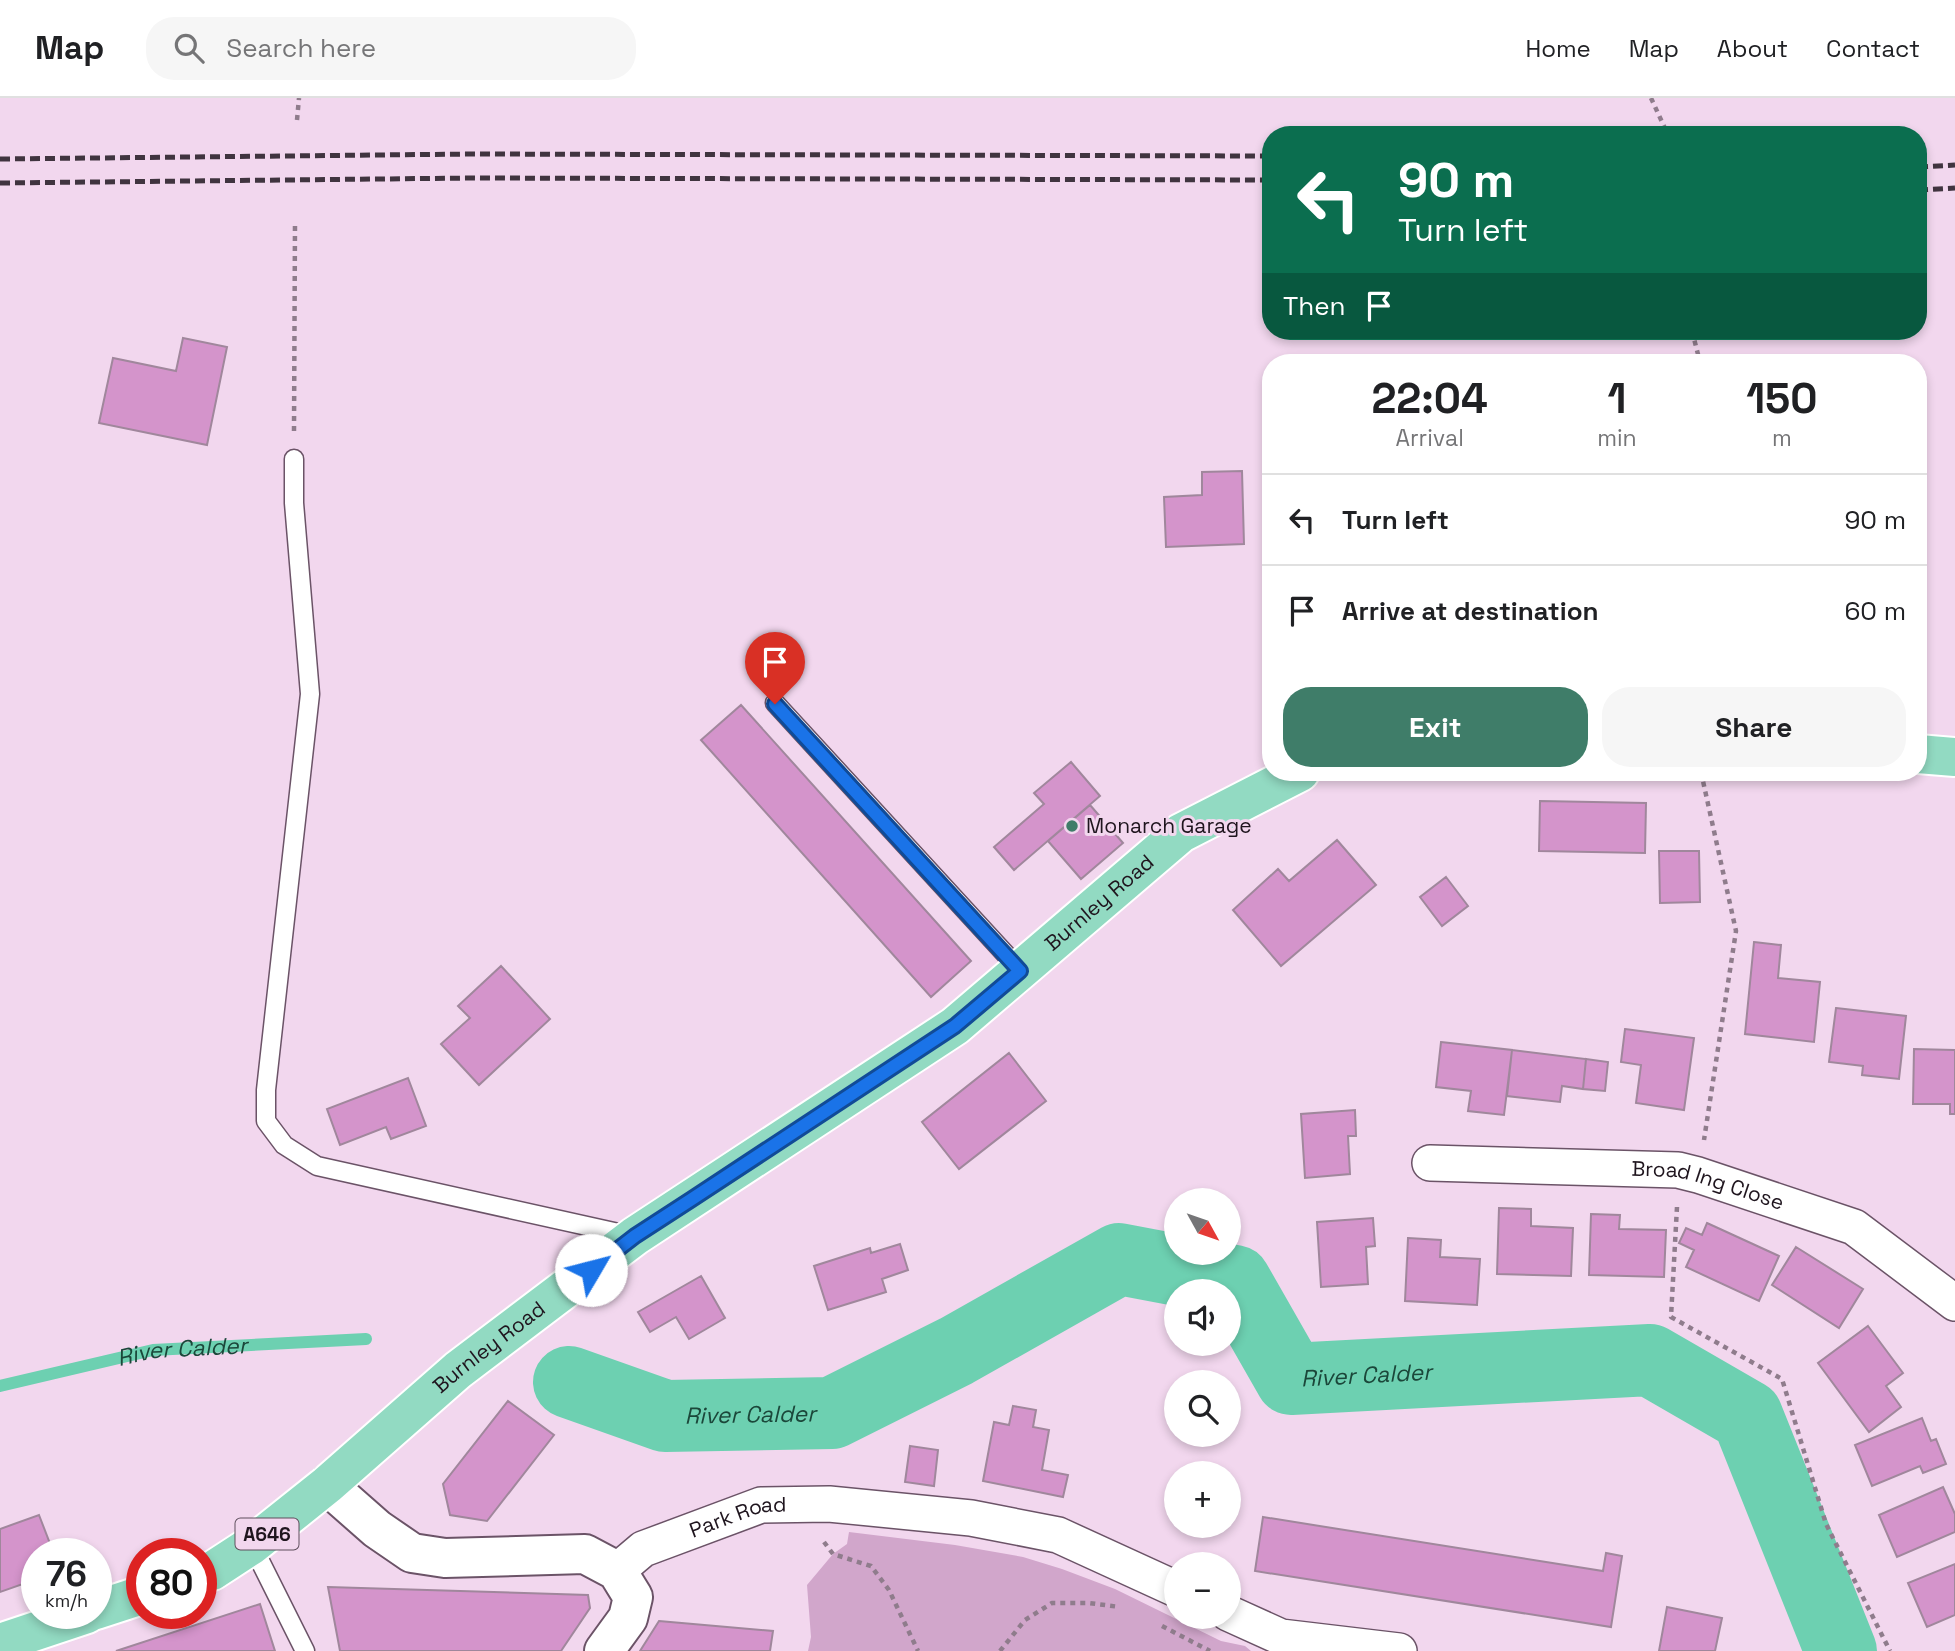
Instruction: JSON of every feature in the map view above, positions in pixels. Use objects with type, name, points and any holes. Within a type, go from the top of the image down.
[{"type":"highway","points":[[1927,755],[1955,757]]},
{"type":"highway","name":"Burnley Road","points":[[217,1568],[252,1545],[327,1486],[458,1370],[635,1236],[955,1026],[1181,833],[1282,781]]},
{"type":"highway","points":[[0,1643],[42,1629]]},
{"type":"street","name":"Broad Ing Close","points":[[1430,1163],[1688,1173],[1854,1227],[1955,1303]]},
{"type":"street","points":[[327,1486],[377,1530],[412,1553],[445,1558],[585,1554],[617,1571],[633,1597],[628,1618],[604,1651]]},
{"type":"street","name":"Park Road","points":[[617,1571],[643,1549],[761,1505],[829,1504],[971,1518],[1058,1535],[1164,1584]]},
{"type":"street","points":[[1241,1620],[1283,1644],[1399,1651]]},
{"type":"lane","points":[[294,460],[294,503],[310,694],[267,1090],[266,1121],[284,1145],[317,1166],[635,1236]]},
{"type":"lane","points":[[775,704],[1020,971]]},
{"type":"lane","points":[[252,1545],[305,1651]]},
{"type":"path","points":[[297,120],[299,98]]},
{"type":"path","points":[[1651,98],[1664,126]]},
{"type":"path","points":[[294,460],[295,223]]},
{"type":"path","points":[[1703,781],[1736,931],[1688,1173],[1671,1317],[1782,1378],[1826,1524],[1890,1651]]},
{"type":"path","points":[[796,1505],[833,1554],[871,1566],[889,1590],[918,1651]]},
{"type":"path","points":[[1000,1651],[1025,1620],[1052,1603],[1089,1603],[1122,1608]]},
{"type":"path","points":[[1160,1625],[1210,1651]]},
{"type":"shaded area","points":[[849,1532],[955,1545],[1023,1557],[1115,1589],[1164,1613],[1164,1629],[1197,1629],[1221,1641],[1245,1646],[1251,1651],[808,1651],[811,1637],[807,1585],[833,1554],[847,1544]]},
{"type":"building","points":[[183,338],[227,347],[207,445],[99,423],[113,358],[176,371]]},
{"type":"building","points":[[1242,471],[1244,544],[1166,547],[1164,497],[1202,495],[1202,472]]},
{"type":"building","points":[[741,705],[971,961],[931,997],[701,740]]},
{"type":"building","points":[[1071,762],[1100,796],[1014,870],[994,847],[1044,804],[1034,793]]},
{"type":"building","points":[[1540,801],[1646,803],[1645,853],[1539,851]]},
{"type":"building","points":[[1090,805],[1123,843],[1081,879],[1048,841]]},
{"type":"building","points":[[1337,840],[1376,885],[1281,966],[1233,910],[1278,869],[1289,881]]},
{"type":"building","points":[[1659,851],[1699,851],[1700,902],[1660,903]]},
{"type":"building","points":[[1446,877],[1468,906],[1442,926],[1420,897]]},
{"type":"building","points":[[1754,942],[1781,945],[1778,978],[1820,982],[1814,1042],[1745,1034]]},
{"type":"building","points":[[501,966],[550,1019],[479,1085],[441,1044],[470,1018],[458,1006]]},
{"type":"building","points":[[1836,1008],[1906,1016],[1899,1079],[1862,1075],[1863,1066],[1829,1062]]},
{"type":"building","points":[[1625,1029],[1694,1038],[1684,1110],[1636,1103],[1641,1065],[1621,1062]]},
{"type":"building","points":[[1441,1042],[1512,1050],[1504,1115],[1468,1111],[1471,1091],[1436,1087]]},
{"type":"building","points":[[1914,1049],[1955,1050],[1955,1114],[1950,1114],[1950,1104],[1913,1104]]},
{"type":"building","points":[[1512,1050],[1586,1059],[1583,1089],[1562,1086],[1560,1102],[1507,1096]]},
{"type":"building","points":[[1009,1053],[1046,1101],[959,1169],[922,1122]]},
{"type":"building","points":[[1586,1059],[1608,1062],[1605,1091],[1583,1089]]},
{"type":"building","points":[[408,1078],[426,1126],[391,1139],[386,1127],[340,1145],[327,1109]]},
{"type":"building","points":[[1355,1110],[1356,1136],[1348,1136],[1350,1174],[1305,1178],[1301,1114]]},
{"type":"building","points":[[1499,1208],[1531,1209],[1531,1226],[1573,1228],[1571,1276],[1497,1274]]},
{"type":"building","points":[[1591,1214],[1620,1215],[1619,1229],[1666,1230],[1664,1277],[1589,1275]]},
{"type":"building","points":[[1373,1218],[1375,1246],[1366,1247],[1368,1284],[1321,1287],[1317,1222]]},
{"type":"building","points":[[1707,1223],[1779,1256],[1759,1301],[1686,1267],[1694,1250],[1679,1243],[1686,1228],[1702,1235]]},
{"type":"building","points":[[1408,1238],[1441,1240],[1440,1257],[1480,1259],[1477,1305],[1405,1301]]},
{"type":"building","points":[[900,1244],[908,1270],[882,1279],[886,1292],[828,1310],[814,1266],[870,1248],[871,1253]]},
{"type":"building","points":[[1796,1247],[1863,1289],[1839,1328],[1772,1285]]},
{"type":"building","points":[[701,1276],[725,1318],[689,1339],[676,1317],[650,1332],[638,1312]]},
{"type":"building","points":[[1868,1326],[1903,1373],[1886,1386],[1901,1407],[1869,1432],[1818,1363]]},
{"type":"building","points":[[508,1401],[554,1435],[487,1521],[450,1515],[443,1484]]},
{"type":"building","points":[[1013,1406],[1036,1410],[1033,1427],[1049,1430],[1042,1470],[1068,1475],[1063,1497],[983,1481],[994,1422],[1009,1425]]},
{"type":"building","points":[[1922,1418],[1931,1441],[1936,1439],[1946,1464],[1923,1473],[1920,1466],[1872,1486],[1855,1445]]},
{"type":"building","points":[[910,1446],[938,1450],[934,1486],[905,1482]]},
{"type":"building","points":[[1943,1487],[1955,1514],[1955,1532],[1897,1557],[1879,1515]]},
{"type":"building","points":[[39,1515],[48,1538],[21,1538],[21,1585],[0,1592],[0,1529]]},
{"type":"building","points":[[1263,1517],[1603,1571],[1606,1553],[1622,1556],[1611,1627],[1255,1571]]},
{"type":"building","points":[[1955,1564],[1955,1615],[1927,1627],[1908,1583]]},
{"type":"building","points":[[328,1587],[588,1595],[590,1608],[561,1651],[340,1651]]},
{"type":"building","points":[[260,1604],[275,1651],[116,1651],[183,1629],[217,1629],[217,1618]]},
{"type":"building","points":[[1667,1607],[1722,1618],[1715,1651],[1659,1651]]},
{"type":"building","points":[[659,1621],[773,1631],[770,1651],[640,1651]]},
{"type":"waterway","name":"River Calder","points":[[569,1382],[665,1416],[832,1413],[956,1351],[1119,1259],[1235,1281],[1291,1379],[1650,1360],[1747,1416],[1841,1651]]},
{"type":"waterway","name":"River Calder","points":[[0,1386],[153,1350],[366,1339]]},
{"type":"railway","points":[[0,159],[472,154],[1262,156]]},
{"type":"railway","points":[[1927,167],[1955,165]]},
{"type":"railway","points":[[0,183],[473,178],[1262,180]]},
{"type":"railway","points":[[1927,190],[1955,188]]},
{"type":"place","name":"Monarch Garage","points":[[1072,826]]},
{"type":"route","points":[[591,1270],[635,1236],[955,1026],[1020,971],[775,704]]}]
